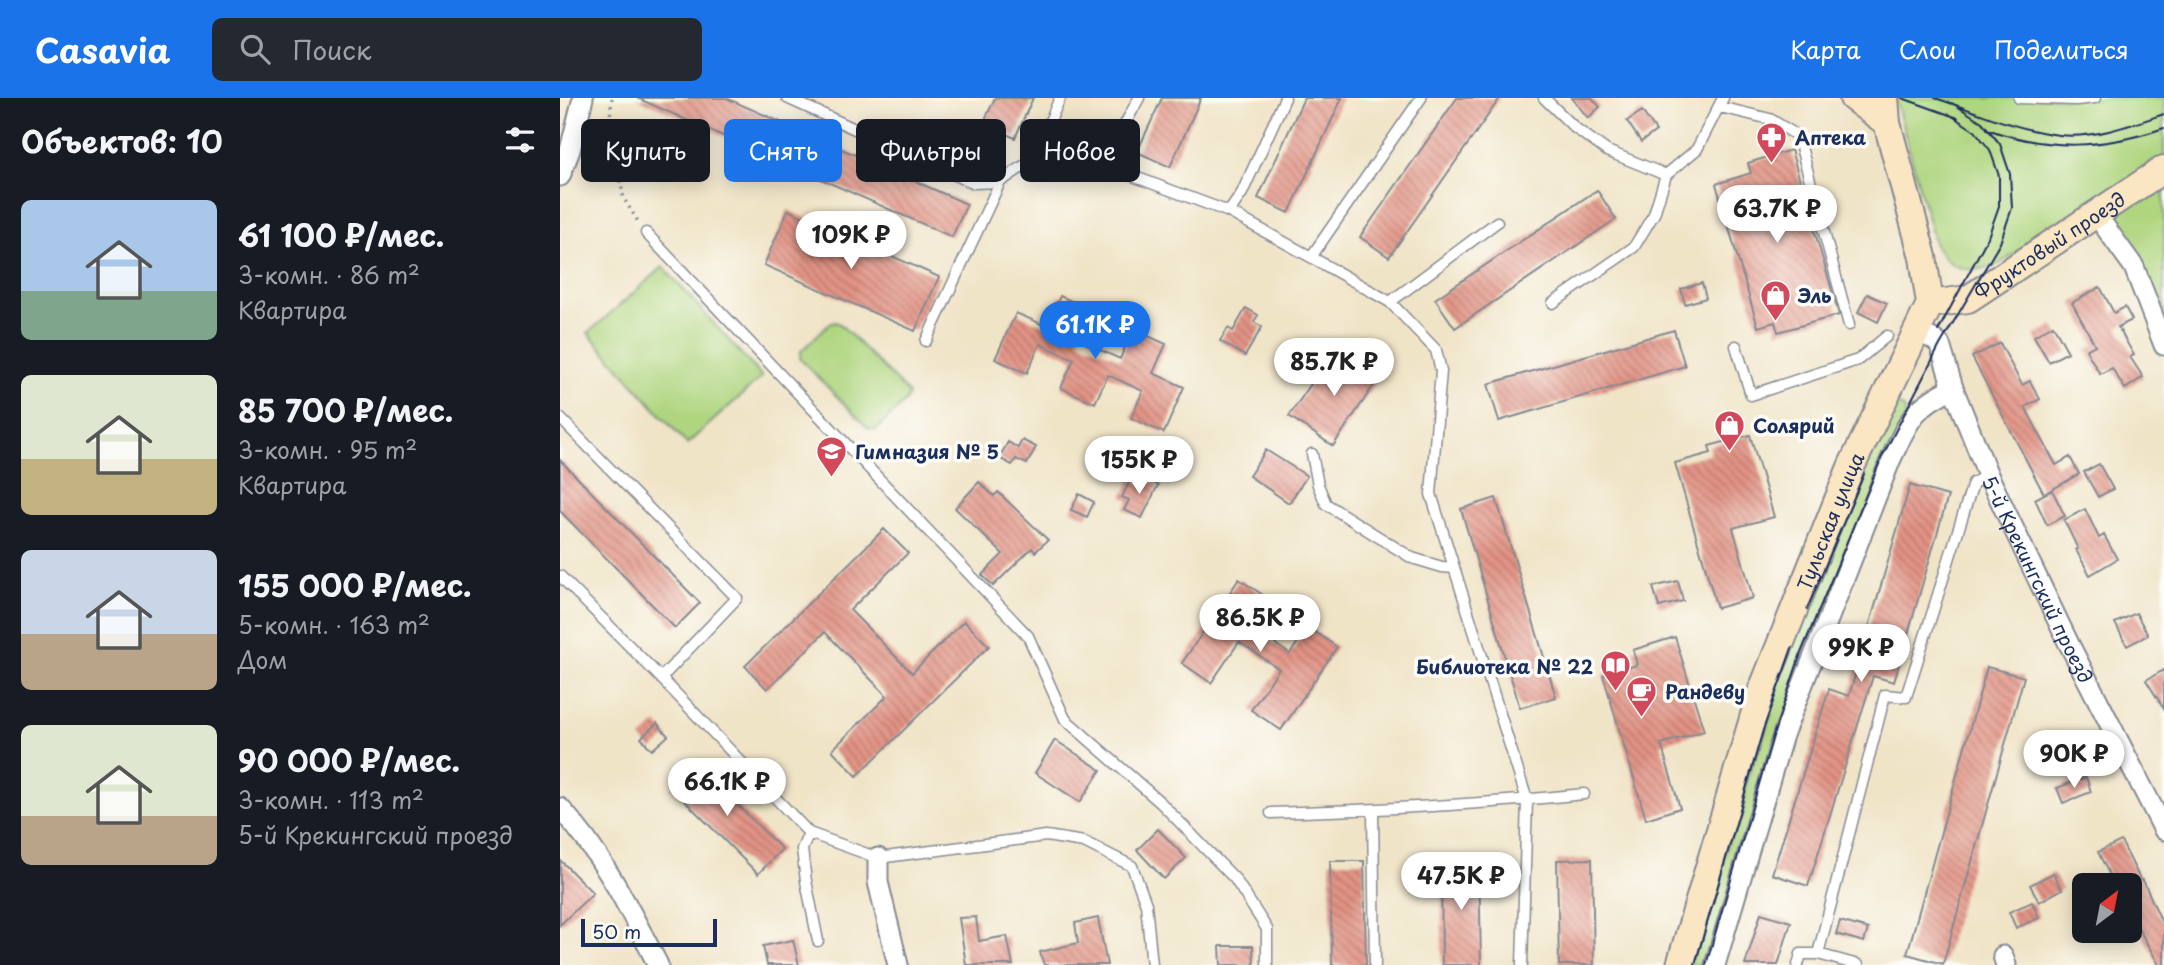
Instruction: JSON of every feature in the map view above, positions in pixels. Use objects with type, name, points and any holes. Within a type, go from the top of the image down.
[{"type":"street","points":[[560,176],[570,150],[583,98]]},
{"type":"street","points":[[1853,98],[1870,112],[1886,110],[1923,257],[1930,304]]},
{"type":"street","name":"Фруктовый проезд","points":[[1930,304],[1968,299],[2164,169]]},
{"type":"street","points":[[2095,213],[2134,267],[2164,345]]},
{"type":"street","name":"Тульская улица","points":[[1680,965],[1760,695],[1851,467],[1930,304]]},
{"type":"street","name":"5-й Крекингский проезд","points":[[1918,332],[1940,345],[1953,388],[1987,475],[2164,830]]},
{"type":"street","points":[[1715,965],[1783,735],[1890,461],[1911,417],[1930,399],[1953,388]]},
{"type":"street","points":[[560,808],[575,823],[623,896],[658,965]]},
{"type":"street","points":[[878,858],[878,882],[898,965]]},
{"type":"lane","points":[[787,98],[856,129]]},
{"type":"lane","points":[[1051,119],[1060,98]]},
{"type":"lane","points":[[1128,119],[1139,98]]},
{"type":"lane","points":[[1229,212],[1242,193],[1285,98]]},
{"type":"lane","points":[[1311,257],[1421,98]]},
{"type":"lane","points":[[1544,98],[1575,128],[1606,151],[1666,175]]},
{"type":"lane","points":[[2020,98],[2095,98]]},
{"type":"lane","points":[[1553,303],[1634,247],[1654,214],[1666,175],[1697,149],[1721,103],[1770,119],[1797,136],[1849,325]]},
{"type":"lane","points":[[1140,179],[1229,212],[1390,302],[1436,349],[1441,371],[1431,494],[1527,800],[1522,965]]},
{"type":"lane","points":[[926,341],[1000,182],[972,182]]},
{"type":"lane","points":[[1390,302],[1497,222]]},
{"type":"lane","points":[[646,233],[1028,636],[1065,719],[1161,803],[1235,879],[1267,929],[1267,965]]},
{"type":"lane","points":[[1737,346],[1751,395],[1858,360],[1887,336]]},
{"type":"lane","points":[[560,418],[737,598],[662,678]]},
{"type":"lane","points":[[1312,454],[1318,485],[1326,504],[1412,558],[1454,568]]},
{"type":"lane","points":[[1818,954],[1885,695],[1906,697],[1973,483],[1987,475]]},
{"type":"lane","points":[[560,576],[662,678],[809,833],[878,858],[1046,836],[1084,842],[1132,866],[1146,904],[1152,965]]},
{"type":"lane","points":[[1271,813],[1373,810],[1584,794]]},
{"type":"lane","points":[[1373,810],[1374,965]]},
{"type":"lane","points":[[809,833],[802,849],[818,941]]},
{"type":"lane","points":[[1798,965],[1801,954],[1818,954],[1858,965]]},
{"type":"path","points":[[612,98],[609,127],[624,199],[646,233]]},
{"type":"green space","points":[[1895,98],[2164,98],[2164,157],[1996,266],[1961,268],[1947,260],[1935,245]]},
{"type":"green space","points":[[2164,180],[2164,319],[2141,263],[2118,227],[2117,217],[2123,206]]},
{"type":"green space","points":[[663,267],[762,377],[687,444],[588,333]]},
{"type":"green space","points":[[835,322],[907,392],[905,402],[876,430],[868,428],[800,359],[801,351],[829,324]]},
{"type":"green space","points":[[1897,405],[1904,408],[1906,415],[1711,965],[1690,965],[1788,646],[1888,412]]},
{"type":"building","points":[[637,98],[726,98],[774,119],[724,119],[724,136],[710,130],[710,119],[685,119]]},
{"type":"building","points":[[995,98],[1033,98],[1024,119],[1020,119],[1015,138],[1006,134],[1006,119],[985,119]]},
{"type":"building","points":[[1162,98],[1201,98],[1170,167],[1140,153],[1140,146]]},
{"type":"building","points":[[1304,98],[1342,98],[1289,213],[1258,198]]},
{"type":"building","points":[[1457,98],[1500,98],[1389,257],[1360,237]]},
{"type":"building","points":[[1572,98],[1592,98],[1600,107],[1588,118]]},
{"type":"building","points":[[1642,111],[1656,131],[1641,142],[1627,121]]},
{"type":"building","points":[[842,149],[856,155],[856,182],[917,182],[967,204],[952,237],[827,182],[842,182]]},
{"type":"building","points":[[1791,150],[1839,315],[1778,332],[1775,322],[1758,327],[1716,184],[1751,173],[1748,163]]},
{"type":"building","points":[[1597,190],[1616,219],[1455,328],[1435,299]]},
{"type":"building","points":[[788,210],[939,277],[915,331],[764,265]]},
{"type":"building","points":[[1702,283],[1706,298],[1685,304],[1681,289]]},
{"type":"building","points":[[2100,287],[2114,313],[2125,307],[2132,320],[2118,327],[2134,355],[2130,357],[2143,377],[2125,389],[2112,368],[2100,374],[2086,350],[2095,345],[2072,303]]},
{"type":"building","points":[[1867,294],[1887,303],[1878,322],[1858,312]]},
{"type":"building","points":[[1060,296],[1092,310],[1078,340],[1120,359],[1133,329],[1166,344],[1153,373],[1184,387],[1164,433],[1131,418],[1143,391],[1108,375],[1095,403],[1061,388],[1074,359],[1040,344],[1027,373],[995,359],[1016,313],[1046,326]]},
{"type":"building","points":[[1246,308],[1258,315],[1254,322],[1262,327],[1245,356],[1220,341],[1228,328],[1233,331]]},
{"type":"building","points":[[2053,325],[2068,352],[2049,362],[2034,336]]},
{"type":"building","points":[[1674,330],[1685,366],[1499,421],[1488,384]]},
{"type":"building","points":[[2000,343],[2022,385],[2030,381],[2040,399],[2025,407],[2056,465],[2070,457],[2079,474],[2044,494],[1972,357]]},
{"type":"building","points":[[1335,349],[1378,379],[1333,446],[1289,416]]},
{"type":"building","points":[[1750,435],[1774,517],[1733,528],[1753,598],[1717,608],[1675,463],[1711,453],[1709,446]]},
{"type":"building","points":[[1022,440],[1036,447],[1027,464],[1016,459],[1012,465],[999,458],[1008,442],[1018,448]]},
{"type":"building","points":[[1266,450],[1307,476],[1289,503],[1249,476]]},
{"type":"building","points":[[560,460],[700,603],[675,628],[560,511]]},
{"type":"building","points":[[2099,464],[2113,489],[2098,497],[2084,472]]},
{"type":"building","points":[[1144,478],[1158,485],[1142,518],[1124,510],[1129,500],[1122,497],[1131,479],[1141,484]]},
{"type":"building","points":[[979,482],[994,496],[998,492],[1048,540],[1035,552],[1032,548],[993,586],[982,575],[1003,554],[955,508]]},
{"type":"building","points":[[1910,485],[1948,496],[1894,682],[1873,676],[1808,886],[1772,874],[1829,689],[1849,696]]},
{"type":"building","points":[[2052,490],[2065,516],[2047,525],[2035,499]]},
{"type":"building","points":[[1079,494],[1094,502],[1087,517],[1071,510]]},
{"type":"building","points":[[1496,498],[1556,697],[1520,708],[1461,509]]},
{"type":"building","points":[[2085,509],[2099,538],[2104,535],[2117,559],[2090,575],[2064,520]]},
{"type":"building","points":[[884,529],[908,553],[850,610],[912,673],[964,621],[989,646],[857,776],[832,750],[887,696],[825,632],[767,689],[745,666]]},
{"type":"building","points":[[1239,579],[1269,599],[1250,627],[1290,654],[1308,627],[1337,647],[1281,730],[1251,710],[1279,669],[1239,642],[1211,683],[1182,663]]},
{"type":"building","points":[[1678,581],[1683,601],[1659,607],[1653,587]]},
{"type":"building","points":[[2136,613],[2148,635],[2127,646],[2115,623]]},
{"type":"building","points":[[1675,637],[1704,731],[1661,744],[1680,808],[1646,819],[1603,675],[1637,665],[1633,650]]},
{"type":"building","points":[[1987,667],[2024,677],[1943,964],[1907,954]]},
{"type":"building","points":[[2164,670],[2164,709],[2146,680]]},
{"type":"building","points":[[657,723],[668,736],[652,750],[641,738]]},
{"type":"building","points":[[1055,740],[1101,770],[1080,802],[1035,773]]},
{"type":"building","points":[[695,763],[782,849],[758,874],[671,787]]},
{"type":"building","points":[[2086,777],[2091,792],[2063,803],[2057,788]]},
{"type":"building","points":[[1158,829],[1186,858],[1164,879],[1137,850]]},
{"type":"building","points":[[2121,841],[2137,873],[2108,873],[2098,852]]},
{"type":"building","points":[[1479,859],[1481,965],[1442,965],[1441,860]]},
{"type":"building","points":[[1592,859],[1594,965],[1559,965],[1557,860]]},
{"type":"building","points":[[560,860],[593,893],[560,925]]},
{"type":"building","points":[[1330,861],[1364,861],[1366,965],[1332,965]]},
{"type":"building","points":[[2053,873],[2062,889],[2039,902],[2030,885]]},
{"type":"building","points":[[2143,880],[2164,927],[2164,965],[2159,965],[2142,934]]},
{"type":"building","points":[[2032,902],[2039,918],[2016,928],[2009,912]]},
{"type":"building","points":[[1761,913],[1791,922],[1778,965],[1745,965]]},
{"type":"building","points":[[976,917],[979,941],[1007,936],[1013,965],[966,965],[959,918]]},
{"type":"building","points":[[1098,918],[1107,965],[1044,965],[1040,952],[1078,943],[1075,923]]},
{"type":"building","points":[[1840,921],[1868,929],[1864,942],[1836,934]]},
{"type":"building","points":[[793,940],[799,965],[767,965],[763,946]]},
{"type":"building","points":[[1220,946],[1253,946],[1254,965],[1221,965]]},
{"type":"tram line","points":[[1902,98],[1958,118]]},
{"type":"tram line","points":[[1935,98],[2012,125],[2043,133],[2072,136],[2126,127],[2164,114]]},
{"type":"tram line","points":[[1706,965],[1774,733],[1801,653],[1882,457],[1940,345],[2000,243],[2012,208],[2010,174],[2000,144],[1982,122],[1952,103]]},
{"type":"tram line","points":[[1938,331],[1988,237],[1999,206],[1999,176],[1990,150],[1975,131],[1949,114]]},
{"type":"tram line","points":[[1987,129],[2032,141],[2076,145],[2119,140],[2164,128]]},
{"type":"tram line","points":[[1807,609],[1864,474]]},
{"type":"tram line","points":[[1695,965],[1763,730],[1792,648]]},
{"type":"place","name":"Аптека","points":[[1772,164]]},
{"type":"place","name":"Эль","points":[[1775,322]]},
{"type":"place","name":"Солярий","points":[[1730,452]]},
{"type":"place","name":"Гимназия № 5","points":[[832,478]]},
{"type":"place","name":"Библиотека № 22","points":[[1616,693]]},
{"type":"place","name":"Рандеву","points":[[1642,718]]}]
